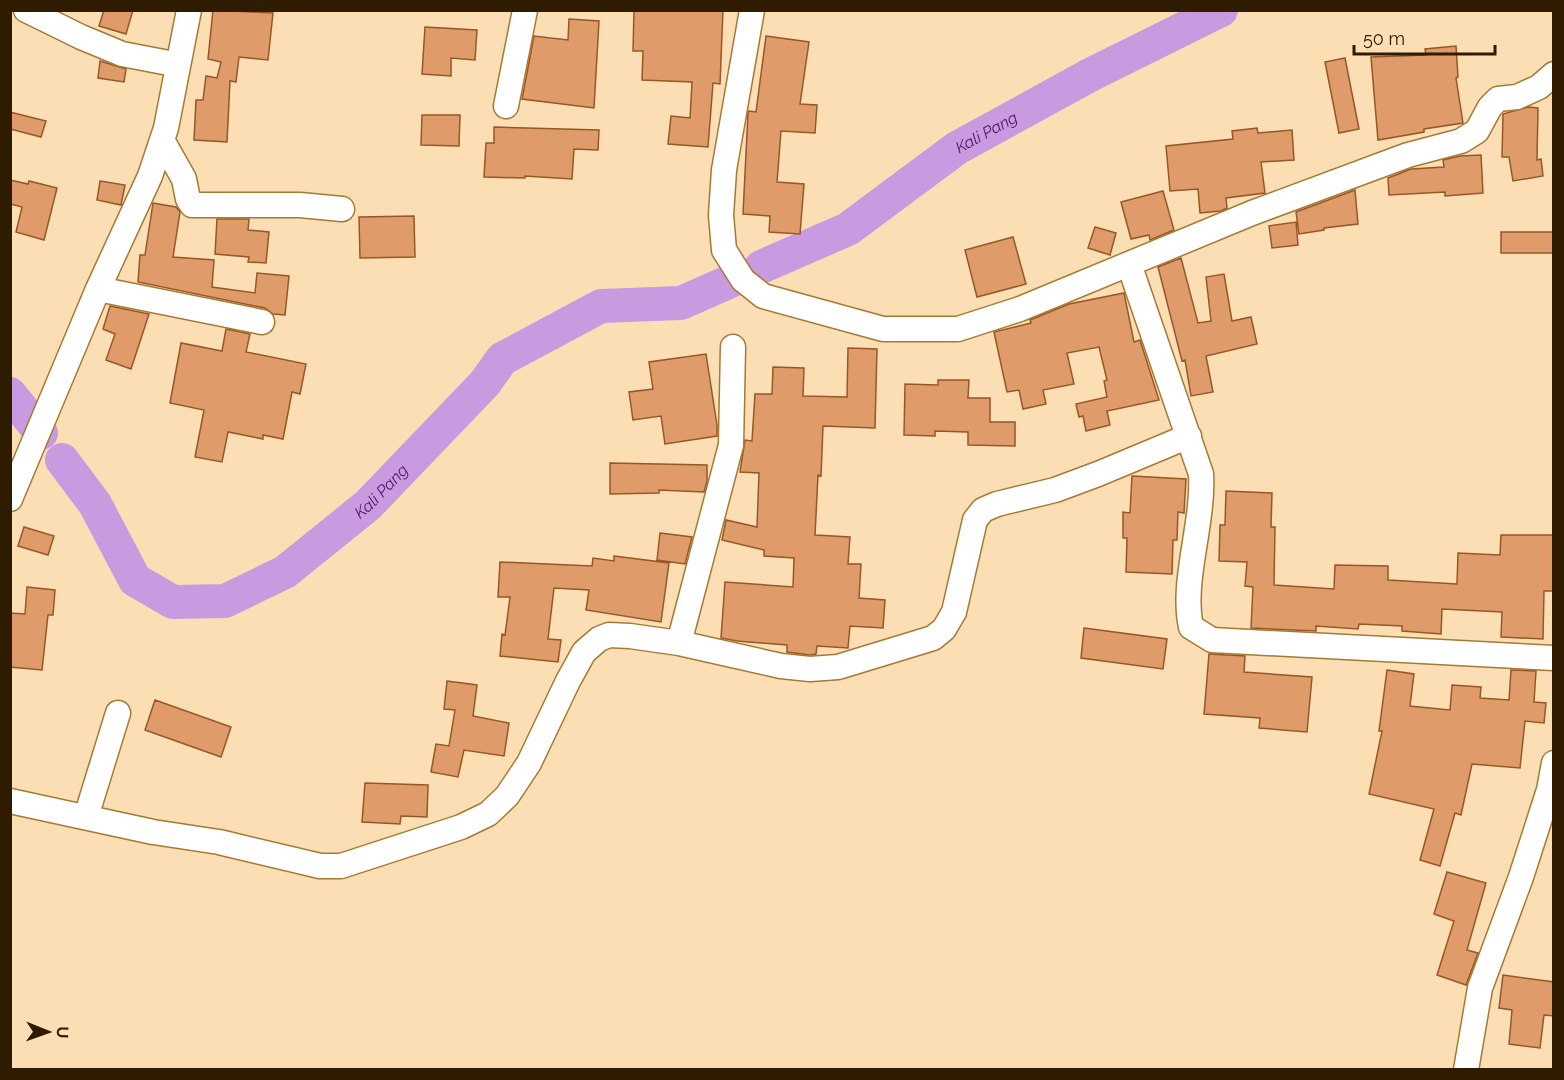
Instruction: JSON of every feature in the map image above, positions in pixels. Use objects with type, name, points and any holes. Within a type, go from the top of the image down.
[{"type":"street","points":[[26,10],[81,38],[122,54],[174,64],[178,67]]},
{"type":"street","points":[[10,499],[98,289],[150,176],[162,140],[189,10]]},
{"type":"street","points":[[506,106],[525,10]]},
{"type":"street","points":[[752,10],[724,170],[721,215],[724,250],[743,280],[763,296],[883,329],[958,329],[1020,309],[1252,213],[1408,155],[1461,141],[1477,130],[1497,99],[1517,97],[1539,87],[1554,74]]},
{"type":"street","points":[[162,140],[184,179],[188,199],[192,205],[300,205],[342,208]]},
{"type":"street","points":[[1129,264],[1201,474],[1203,494],[1188,612],[1191,627],[1212,640],[1554,658]]},
{"type":"street","points":[[98,289],[262,322]]},
{"type":"street","points":[[680,643],[731,445],[733,347]]},
{"type":"street","points":[[10,801],[153,832],[219,842],[320,866],[341,866],[461,827],[488,814],[507,796],[529,763],[584,652],[599,639],[609,635],[630,636],[680,643],[781,666],[810,669],[838,667],[933,638],[944,629],[954,612],[975,520],[983,510],[997,504],[1055,490],[1189,436]]},
{"type":"street","points":[[86,817],[118,713]]},
{"type":"street","points":[[1466,1070],[1480,988],[1528,855],[1549,790],[1554,763]]},
{"type":"building","points":[[104,10],[133,10],[126,34],[99,26]]},
{"type":"building","points":[[213,10],[273,13],[268,60],[239,57],[236,82],[230,81],[227,142],[194,140],[196,100],[203,100],[206,76],[217,78],[221,62],[208,59]]},
{"type":"building","points":[[634,10],[723,10],[720,84],[713,83],[708,147],[668,144],[671,116],[690,118],[692,82],[642,80],[643,51],[633,51]]},
{"type":"building","points":[[569,19],[599,21],[594,108],[522,99],[534,36],[568,40]]},
{"type":"building","points":[[425,27],[477,30],[475,60],[451,58],[451,76],[422,74]]},
{"type":"building","points":[[766,36],[809,42],[800,104],[817,105],[815,133],[781,131],[777,182],[804,184],[800,234],[769,232],[770,216],[743,214],[748,113],[749,111],[756,112]]},
{"type":"building","points":[[1456,46],[1458,77],[1456,78],[1463,123],[1378,140],[1371,57],[1426,55],[1425,49]]},
{"type":"building","points":[[1345,58],[1359,129],[1339,133],[1325,62]]},
{"type":"building","points":[[100,61],[126,69],[124,82],[98,78]]},
{"type":"building","points":[[1528,107],[1538,108],[1537,160],[1541,159],[1543,176],[1513,181],[1509,157],[1502,157],[1503,114]]},
{"type":"building","points":[[10,112],[46,121],[41,137],[10,129]]},
{"type":"building","points":[[422,115],[460,115],[459,146],[421,145]]},
{"type":"building","points":[[494,127],[599,130],[598,150],[574,149],[572,179],[525,176],[525,178],[484,177],[486,143],[494,143]]},
{"type":"building","points":[[1257,128],[1258,133],[1292,130],[1294,160],[1261,162],[1265,193],[1226,198],[1227,208],[1221,211],[1200,213],[1198,189],[1170,191],[1166,146],[1233,139],[1232,131]]},
{"type":"building","points":[[1481,155],[1483,193],[1445,196],[1445,192],[1389,195],[1388,178],[1411,169],[1444,167],[1443,160]]},
{"type":"building","points":[[10,180],[28,184],[29,181],[57,188],[44,240],[16,232],[22,207],[10,204]]},
{"type":"building","points":[[100,181],[125,185],[121,205],[97,200]]},
{"type":"building","points":[[1355,190],[1358,224],[1299,234],[1296,212]]},
{"type":"building","points":[[1163,191],[1174,230],[1150,240],[1149,235],[1131,239],[1121,202]]},
{"type":"building","points":[[153,203],[176,207],[180,212],[173,257],[214,260],[212,287],[255,293],[257,273],[289,276],[285,315],[273,314],[265,308],[138,282],[140,255],[145,255]]},
{"type":"building","points":[[414,216],[415,257],[360,258],[359,217]]},
{"type":"building","points":[[217,219],[249,219],[248,230],[269,232],[266,263],[248,262],[249,257],[215,254]]},
{"type":"building","points":[[1296,222],[1298,245],[1272,248],[1269,226]]},
{"type":"building","points":[[1095,227],[1116,233],[1110,255],[1088,248]]},
{"type":"building","points":[[1501,232],[1554,232],[1554,253],[1501,253]]},
{"type":"building","points":[[1013,237],[1026,284],[977,297],[965,250]]},
{"type":"building","points":[[1181,258],[1198,323],[1211,321],[1206,277],[1224,274],[1232,321],[1251,317],[1257,344],[1206,356],[1213,392],[1191,396],[1185,360],[1182,361],[1158,267]]},
{"type":"building","points":[[1124,293],[1134,342],[1140,340],[1159,400],[1107,411],[1110,425],[1086,431],[1083,416],[1079,417],[1076,404],[1107,397],[1104,381],[1107,380],[1099,347],[1067,353],[1074,384],[1043,390],[1046,404],[1023,409],[1019,390],[1007,392],[994,332],[1031,323],[1030,320],[1069,304]]},
{"type":"building","points":[[110,306],[149,314],[131,369],[106,360],[115,334],[103,329]]},
{"type":"building","points":[[226,329],[250,334],[246,352],[306,364],[300,394],[292,392],[283,439],[263,435],[263,439],[228,432],[222,462],[195,457],[204,410],[170,403],[181,343],[222,351]]},
{"type":"building","points":[[848,348],[877,349],[875,428],[823,426],[815,535],[850,537],[848,564],[861,564],[859,598],[885,600],[883,628],[850,626],[848,648],[817,646],[816,654],[810,655],[787,652],[787,645],[721,638],[725,582],[793,587],[794,558],[764,556],[764,550],[722,540],[726,520],[757,527],[759,473],[740,472],[745,440],[752,441],[755,394],[772,394],[773,367],[804,368],[803,396],[847,397]]},
{"type":"building","points":[[706,354],[717,436],[665,444],[661,416],[633,420],[629,392],[653,389],[649,362]]},
{"type":"building","points":[[938,380],[969,380],[968,398],[990,398],[990,422],[1015,422],[1015,446],[968,445],[968,432],[935,431],[935,436],[904,435],[905,384],[938,385]]},
{"type":"building","points":[[610,463],[707,465],[707,481],[704,492],[659,490],[659,493],[610,494]]},
{"type":"building","points":[[1132,476],[1186,479],[1184,513],[1178,512],[1177,540],[1173,540],[1172,574],[1126,572],[1127,538],[1123,538],[1123,512],[1130,513]]},
{"type":"building","points":[[1226,491],[1272,493],[1271,527],[1275,527],[1274,585],[1334,589],[1335,565],[1388,566],[1388,580],[1457,584],[1458,553],[1500,555],[1501,535],[1554,535],[1553,591],[1544,591],[1543,639],[1501,637],[1502,612],[1442,609],[1441,634],[1402,631],[1402,626],[1359,624],[1358,629],[1316,626],[1316,631],[1251,628],[1253,587],[1245,586],[1247,562],[1219,561],[1220,525],[1225,525]]},
{"type":"building","points":[[24,527],[54,536],[48,555],[18,546]]},
{"type":"building","points":[[660,533],[692,537],[685,564],[657,560]]},
{"type":"building","points":[[614,556],[669,563],[661,622],[586,610],[589,590],[554,588],[548,639],[561,640],[558,662],[500,656],[510,597],[498,597],[500,562],[592,566],[593,558],[614,561]]},
{"type":"building","points":[[27,587],[55,590],[53,615],[48,615],[42,670],[10,667],[10,613],[25,614]]},
{"type":"building","points":[[1084,628],[1167,639],[1163,669],[1081,658]]},
{"type":"building","points":[[1209,654],[1245,656],[1244,672],[1312,677],[1307,732],[1259,728],[1260,718],[1204,714]]},
{"type":"building","points":[[1387,670],[1414,674],[1410,706],[1450,710],[1452,685],[1481,687],[1480,698],[1509,700],[1511,670],[1536,671],[1534,702],[1546,703],[1544,723],[1525,721],[1520,768],[1472,764],[1461,815],[1455,813],[1440,866],[1420,860],[1434,809],[1369,794],[1382,731],[1379,731]]},
{"type":"building","points":[[447,681],[477,685],[473,716],[509,723],[504,756],[464,750],[458,777],[431,772],[436,744],[449,746],[455,710],[444,709]]},
{"type":"building","points":[[155,700],[231,727],[221,757],[145,730]]},
{"type":"building","points":[[365,783],[428,785],[427,817],[401,816],[400,824],[362,822]]},
{"type":"building","points":[[1447,872],[1486,883],[1467,950],[1478,953],[1466,985],[1437,975],[1454,921],[1434,914]]},
{"type":"building","points":[[1503,975],[1554,982],[1554,1016],[1544,1015],[1540,1048],[1509,1044],[1512,1010],[1499,1008]]},
{"type":"waterway","name":"Kali Pang","points":[[761,267],[848,229],[957,148],[1090,75],[1221,10]]},
{"type":"waterway","name":"Kali Pang","points":[[62,460],[95,504],[135,580],[173,602],[225,601],[285,572],[368,505],[485,383],[502,359],[601,306],[681,303],[733,280]]},
{"type":"waterway","name":"Kali Pang","points":[[10,394],[41,433]]}]
